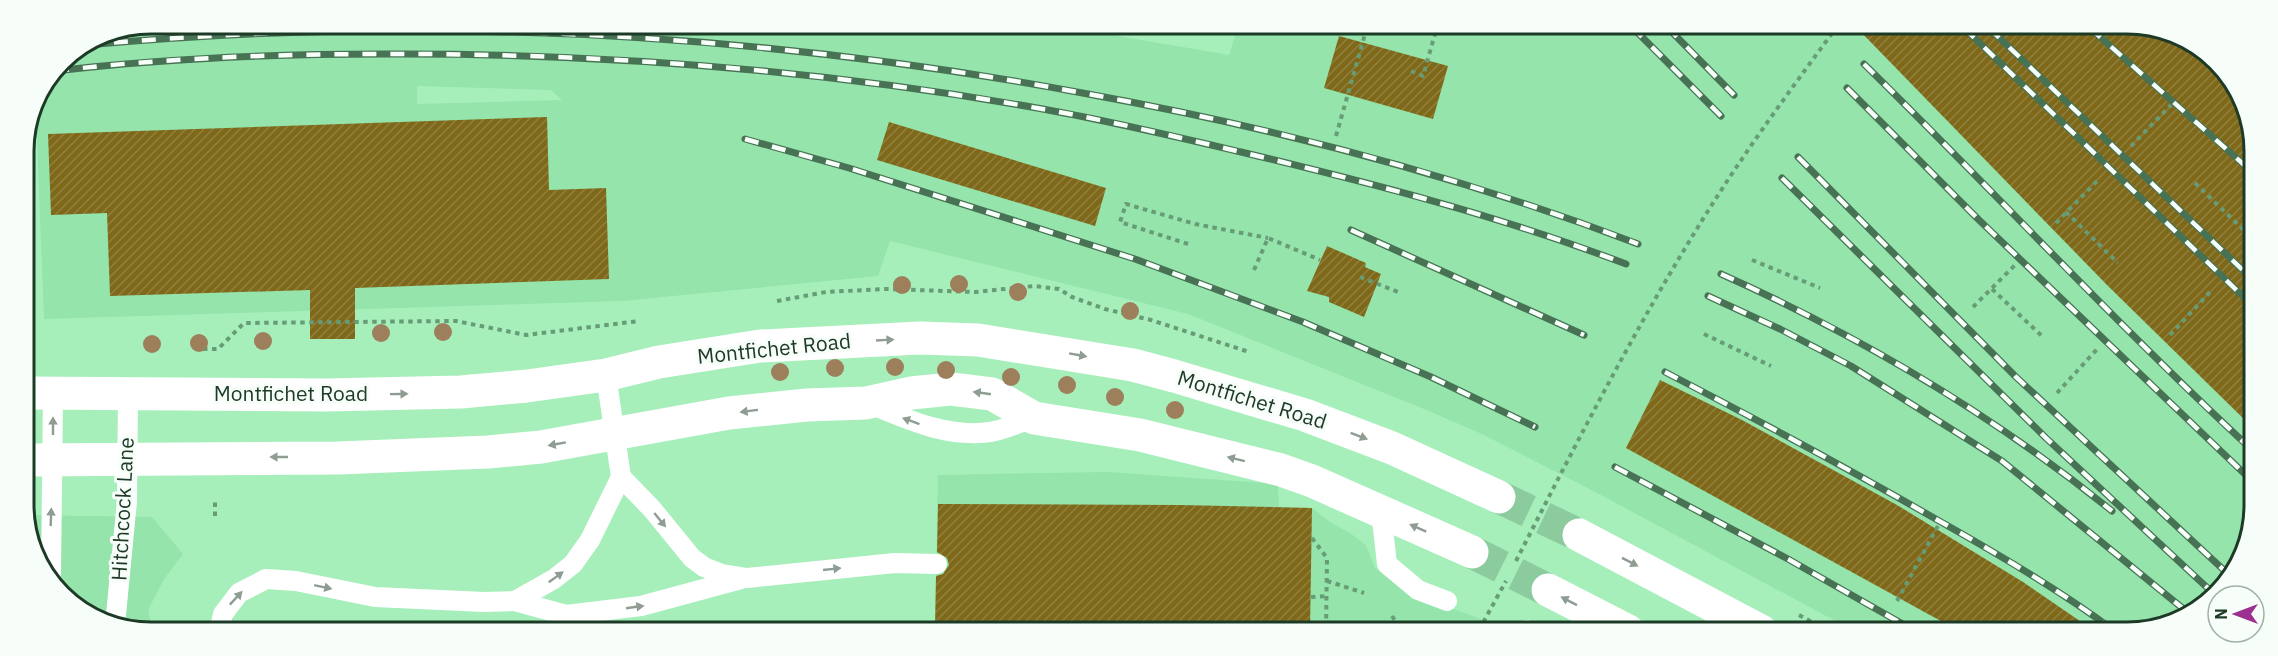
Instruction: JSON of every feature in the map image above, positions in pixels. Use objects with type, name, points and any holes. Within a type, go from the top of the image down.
[{"type":"street","name":"Montfichet Road","points":[[39,393],[327,395],[451,393],[527,386],[606,375],[659,362],[760,346],[920,338],[978,340],[1122,363],[1174,375],[1316,419],[1392,448],[1499,497]]},
{"type":"street","points":[[40,460],[428,456],[541,447],[739,412],[807,405],[866,403],[912,393],[951,389],[992,394],[1034,418],[1140,435],[1281,470],[1472,552]]},
{"type":"street","points":[[1579,535],[1742,621]]},
{"type":"street","points":[[1548,590],[1598,621]]},
{"type":"lane","points":[[515,601],[554,579],[573,564],[590,540],[621,477],[606,375]]},
{"type":"lane","points":[[39,393],[40,460],[50,563]]},
{"type":"lane","name":"Hitchcock Lane","points":[[116,615],[127,501],[128,393]]},
{"type":"lane","points":[[621,477],[652,509],[692,558],[704,567],[722,574],[747,578]]},
{"type":"lane","points":[[1381,511],[1387,564],[1418,590],[1447,601]]},
{"type":"lane","points":[[221,622],[223,614],[239,593],[266,579],[296,581],[375,597],[515,601],[566,615],[641,606],[747,578],[895,563],[937,564]]},
{"type":"path","points":[[1336,136],[1365,34]]},
{"type":"path","points":[[1411,71],[1423,76],[1435,34]]},
{"type":"path","points":[[1511,570],[1641,324],[1713,202],[1832,34]]},
{"type":"path","points":[[2131,146],[2171,105]]},
{"type":"path","points":[[2056,223],[2097,181]]},
{"type":"path","points":[[2195,183],[2244,230]]},
{"type":"path","points":[[1188,244],[1120,222],[1126,204],[1195,224],[1268,238],[1320,260]]},
{"type":"path","points":[[2066,212],[2118,263]]},
{"type":"path","points":[[1254,270],[1268,238]]},
{"type":"path","points":[[1752,260],[1820,288]]},
{"type":"path","points":[[1973,307],[2015,265]]},
{"type":"path","points":[[1360,277],[1398,292]]},
{"type":"path","points":[[1992,289],[2044,338]]},
{"type":"path","points":[[2170,335],[2210,292]]},
{"type":"path","points":[[197,350],[218,349],[244,323],[456,321],[526,334],[624,323]]},
{"type":"path","points":[[1704,333],[1771,366]]},
{"type":"path","points":[[2057,393],[2099,347]]},
{"type":"path","points":[[1897,601],[1939,524]]},
{"type":"path","points":[[1312,538],[1327,558],[1327,621]]},
{"type":"path","points":[[1484,621],[1506,580]]},
{"type":"path","points":[[1311,597],[1327,596]]},
{"type":"shaded area","points":[[152,34],[1107,34],[1229,55],[1236,34],[2126,34],[2171,43],[2198,59],[2224,87],[2237,114],[2241,129],[2244,152],[2244,504],[2235,549],[2224,569],[2212,584],[2206,584],[2204,592],[2171,613],[2134,621],[1836,621],[1484,435],[1188,314],[890,241],[878,276],[622,301],[44,319],[36,139],[43,107],[59,80],[87,54],[114,41],[137,36]],"holes":[[[417,86],[551,90],[562,100],[417,104]]]},
{"type":"shaded area","points":[[1108,472],[1278,484],[1279,507],[1312,508],[1330,522],[1350,533],[1366,545],[1375,568],[1404,591],[1487,621],[935,622],[938,475]]},
{"type":"shaded area","points":[[35,515],[152,517],[183,554],[164,579],[148,610],[151,622],[107,613],[80,597],[59,576],[50,563],[43,549]]},
{"type":"building","points":[[1863,34],[2126,34],[2171,43],[2198,59],[2214,74],[2224,87],[2237,114],[2244,152],[2244,419],[2108,286]]},
{"type":"building","points":[[1339,36],[1448,66],[1433,119],[1324,88]]},
{"type":"building","points":[[547,117],[549,190],[606,188],[609,279],[355,288],[355,339],[310,339],[310,290],[110,296],[107,213],[51,215],[48,134]]},
{"type":"building","points":[[889,122],[1106,188],[1095,226],[877,160]]},
{"type":"building","points":[[1327,246],[1366,263],[1365,267],[1381,274],[1364,317],[1329,302],[1329,297],[1307,291]]},
{"type":"building","points":[[1660,380],[1742,420],[1897,505],[2023,582],[2080,621],[1941,621],[1626,448]]},
{"type":"building","points":[[938,504],[1312,508],[1310,621],[935,622],[936,576],[943,574],[949,565],[947,558],[937,552]]},
{"type":"tunnel","points":[[1499,497],[1579,535]]},
{"type":"tunnel","points":[[1472,552],[1548,590]]},
{"type":"railway","points":[[108,43],[262,34]]},
{"type":"railway","points":[[557,34],[714,43],[839,56],[964,73],[1158,107],[1367,156],[1571,219],[1638,244]]},
{"type":"railway","points":[[1639,34],[1721,116]]},
{"type":"railway","points":[[1674,34],[1734,95]]},
{"type":"railway","points":[[1970,34],[2244,297]]},
{"type":"railway","points":[[1995,34],[2244,271]]},
{"type":"railway","points":[[2097,34],[2244,165]]},
{"type":"railway","points":[[68,70],[178,60],[260,56],[465,54],[712,66],[875,83],[1063,113],[1241,152],[1435,202],[1531,231],[1626,264]]},
{"type":"railway","points":[[1864,64],[2152,354],[2244,442]]},
{"type":"railway","points":[[1847,88],[1979,220],[2244,473]]},
{"type":"railway","points":[[745,139],[849,168],[1135,259],[1303,322],[1431,377],[1535,427]]},
{"type":"railway","points":[[1798,157],[2015,376],[2223,570]]},
{"type":"railway","points":[[1782,178],[2046,438],[2206,587]]},
{"type":"railway","points":[[1351,230],[1584,335]]},
{"type":"railway","points":[[1721,274],[1824,324],[1924,380],[2020,442],[2112,511]]},
{"type":"railway","points":[[1708,296],[1780,329],[1851,366],[2002,461],[2181,607]]},
{"type":"railway","points":[[1665,372],[1767,425],[1980,545],[2049,586],[2101,621]]},
{"type":"railway","points":[[1615,467],[1788,559],[1898,621]]}]
